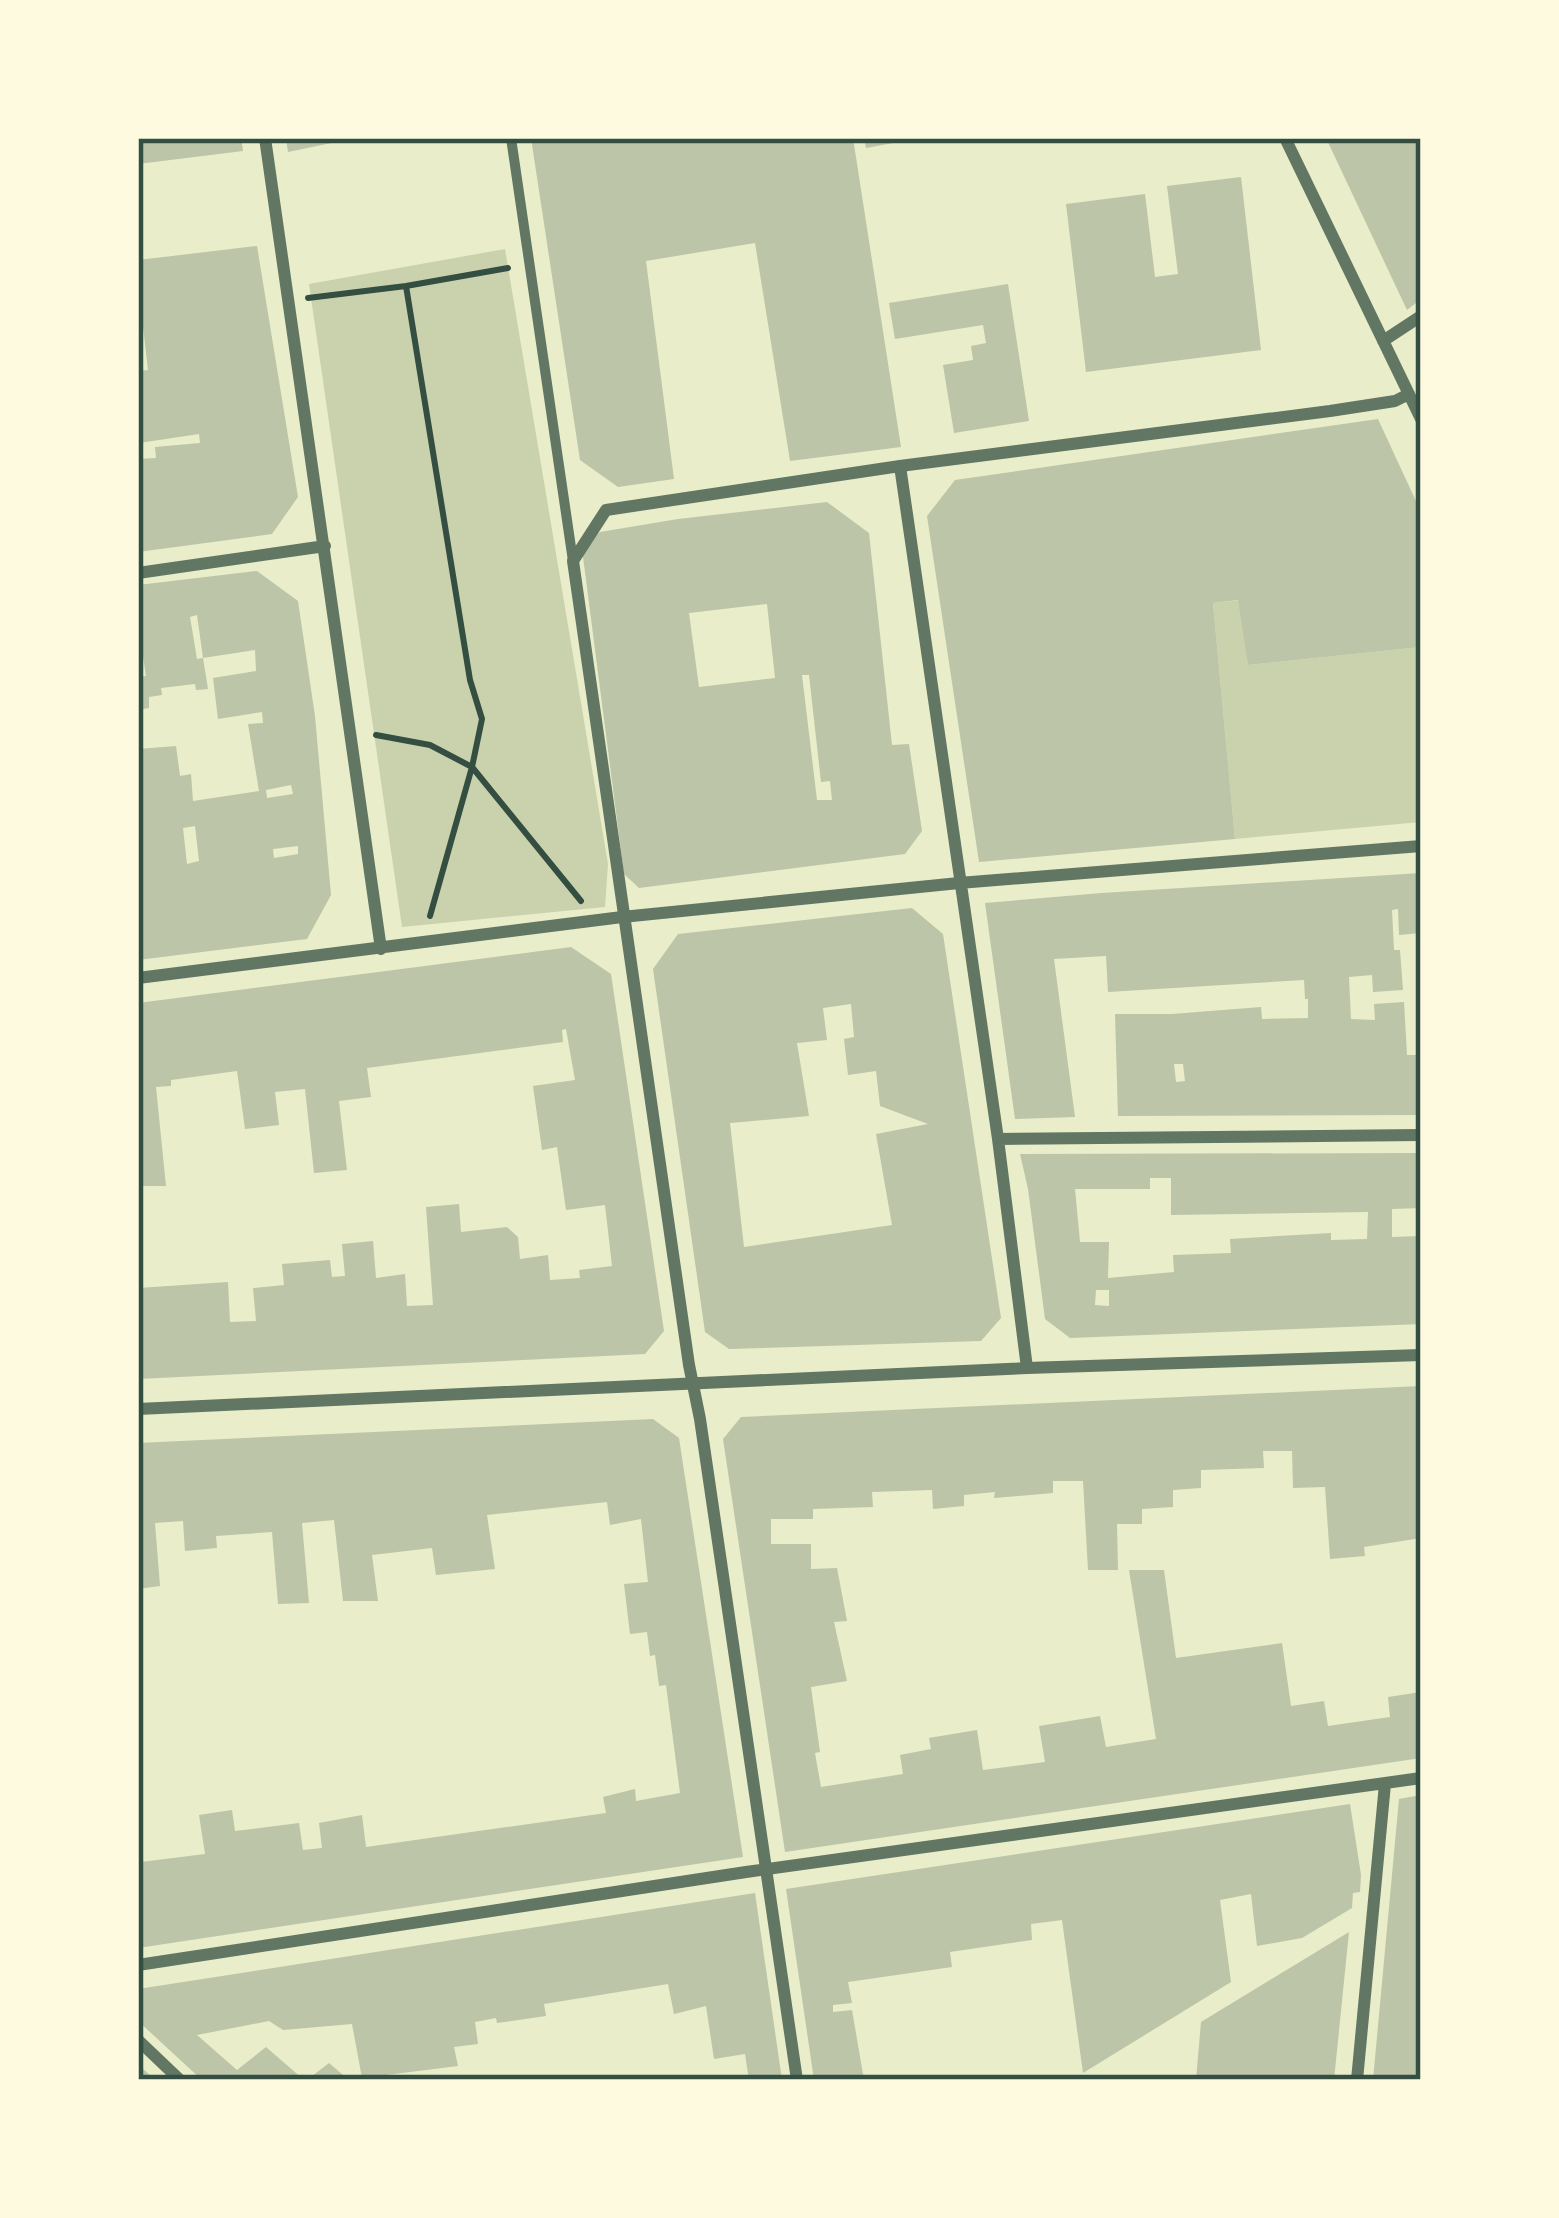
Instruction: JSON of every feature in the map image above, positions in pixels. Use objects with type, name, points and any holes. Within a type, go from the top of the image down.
[{"type":"street","points":[[265,138],[381,949]]},
{"type":"street","points":[[511,138],[796,2080]]},
{"type":"street","points":[[1286,138],[1421,419]]},
{"type":"street","points":[[1383,341],[1421,316]]},
{"type":"street","points":[[573,561],[606,510],[900,466],[1330,411],[1395,401],[1409,394]]},
{"type":"street","points":[[900,466],[1028,1368]]},
{"type":"street","points":[[138,572],[326,546]]},
{"type":"street","points":[[138,978],[592,920],[959,883],[1421,846]]},
{"type":"street","points":[[998,1139],[1421,1135]]},
{"type":"street","points":[[138,1409],[1421,1355]]},
{"type":"street","points":[[138,1965],[1421,1778]]},
{"type":"street","points":[[1357,2080],[1385,1784]]},
{"type":"street","points":[[138,2040],[180,2080]]},
{"type":"path","points":[[306,298],[530,265]]},
{"type":"path","points":[[406,286],[470,680],[482,719],[425,943]]},
{"type":"path","points":[[351,732],[430,745],[472,767],[592,920]]},
{"type":"green space","points":[[505,249],[608,864],[605,907],[402,927],[309,284]]},
{"type":"green space","points":[[1241,600],[1248,665],[1421,647],[1421,822],[1235,839],[1213,603]]},
{"type":"building","points":[[138,138],[241,138],[243,151],[138,164]]},
{"type":"building","points":[[286,138],[346,138],[346,140],[288,152]]},
{"type":"building","points":[[531,138],[853,138],[901,447],[790,461],[755,243],[646,261],[674,479],[618,487],[580,460]]},
{"type":"building","points":[[864,138],[909,138],[910,140],[866,148]]},
{"type":"building","points":[[1326,138],[1421,138],[1421,299],[1407,310]]},
{"type":"building","points":[[1241,177],[1261,350],[1086,372],[1066,204],[1145,194],[1155,277],[1178,274],[1167,186]]},
{"type":"building","points":[[257,246],[298,497],[272,534],[138,552],[138,459],[156,458],[155,447],[200,443],[199,434],[139,443],[138,371],[148,370],[142,318],[138,318],[138,260]]},
{"type":"building","points":[[1008,284],[1029,421],[954,433],[943,365],[973,360],[971,346],[986,343],[983,325],[895,339],[889,303]]},
{"type":"building","points":[[1378,419],[1421,512],[1421,647],[1248,665],[1238,600],[1213,603],[1235,839],[979,862],[927,516],[955,480]]},
{"type":"building","points":[[827,502],[869,533],[892,745],[909,744],[922,831],[905,854],[639,888],[624,874],[582,549],[600,532]],"holes":[[[767,604],[775,678],[699,687],[689,613]],[[802,675],[809,675],[821,782],[830,781],[832,800],[817,800]]]},
{"type":"building","points":[[257,571],[298,601],[315,716],[331,895],[307,939],[138,960],[138,749],[176,746],[180,776],[191,774],[193,801],[259,791],[248,724],[263,723],[262,712],[218,719],[213,678],[256,671],[255,650],[203,658],[208,689],[196,690],[195,684],[161,688],[162,695],[149,697],[149,708],[138,710],[138,677],[146,676],[138,585]],"holes":[[[197,615],[203,658],[197,659],[190,617]],[[291,785],[293,794],[267,798],[266,790]],[[195,826],[199,861],[187,864],[183,828]],[[298,846],[298,854],[274,858],[273,849]]]},
{"type":"building","points":[[1421,873],[1421,933],[1399,935],[1398,909],[1392,910],[1403,990],[1373,992],[1372,975],[1349,977],[1351,1019],[1375,1020],[1374,1004],[1404,1002],[1407,1055],[1421,1055],[1421,1115],[1118,1116],[1115,1014],[1261,1007],[1262,1019],[1308,1018],[1308,999],[1304,980],[1108,992],[1106,956],[1054,959],[1075,1117],[1015,1119],[985,903]],"holes":[[[1174,1064],[1183,1064],[1185,1081],[1176,1082]]]},
{"type":"building","points":[[912,908],[943,934],[1001,1318],[981,1341],[729,1349],[705,1332],[653,969],[678,934]],"holes":[[[851,1004],[854,1037],[844,1039],[848,1075],[876,1071],[880,1106],[928,1124],[876,1134],[892,1225],[744,1247],[730,1123],[809,1116],[797,1043],[827,1040],[823,1008]]]},
{"type":"building","points":[[571,947],[611,974],[664,1331],[645,1354],[138,1379],[138,1288],[228,1282],[230,1322],[256,1321],[253,1288],[284,1285],[282,1264],[330,1260],[332,1277],[345,1276],[342,1244],[373,1241],[376,1278],[405,1274],[407,1306],[433,1305],[426,1207],[459,1204],[461,1232],[507,1227],[518,1237],[520,1259],[548,1255],[550,1280],[580,1278],[579,1270],[612,1266],[605,1205],[566,1210],[557,1147],[542,1150],[533,1086],[575,1080],[566,1029],[562,1030],[563,1042],[367,1068],[371,1097],[339,1101],[347,1170],[314,1173],[305,1089],[275,1092],[279,1125],[245,1129],[237,1071],[171,1080],[171,1086],[156,1087],[166,1186],[138,1186],[138,1003]]},
{"type":"building","points":[[1421,1153],[1421,1208],[1392,1209],[1392,1237],[1421,1236],[1421,1324],[1070,1338],[1045,1319],[1020,1154]],"holes":[[[1150,1178],[1171,1178],[1171,1215],[1368,1212],[1367,1239],[1331,1240],[1331,1233],[1230,1239],[1231,1253],[1173,1255],[1174,1272],[1108,1278],[1109,1242],[1080,1242],[1075,1189],[1150,1189]],[[1096,1290],[1109,1290],[1109,1306],[1095,1305]]]},
{"type":"building","points":[[1421,1386],[1421,1538],[1364,1547],[1365,1556],[1330,1559],[1325,1487],[1293,1488],[1292,1451],[1263,1451],[1264,1468],[1201,1470],[1201,1488],[1173,1490],[1173,1507],[1142,1509],[1142,1524],[1117,1524],[1118,1570],[1088,1570],[1083,1481],[1053,1481],[1053,1493],[994,1498],[995,1492],[964,1495],[964,1506],[933,1509],[932,1490],[872,1492],[873,1507],[813,1509],[813,1519],[771,1519],[771,1544],[811,1544],[811,1569],[837,1568],[847,1621],[834,1622],[847,1681],[811,1687],[821,1787],[903,1774],[900,1755],[931,1749],[929,1738],[977,1730],[983,1770],[1045,1762],[1039,1726],[1100,1716],[1106,1747],[1156,1739],[1129,1570],[1164,1570],[1176,1658],[1282,1643],[1291,1706],[1324,1701],[1328,1726],[1390,1717],[1388,1697],[1421,1692],[1421,1758],[785,1852],[723,1439],[741,1417]]},
{"type":"building","points":[[653,1419],[679,1438],[743,1857],[138,1948],[141,1862],[205,1854],[199,1815],[232,1810],[235,1831],[299,1823],[303,1850],[322,1848],[319,1823],[362,1815],[366,1847],[606,1813],[603,1797],[635,1789],[636,1801],[680,1793],[666,1685],[659,1686],[647,1632],[630,1634],[624,1584],[648,1582],[641,1519],[610,1525],[607,1502],[487,1515],[495,1569],[436,1575],[432,1548],[372,1555],[378,1601],[343,1601],[334,1520],[302,1523],[309,1603],[278,1604],[272,1532],[216,1536],[217,1548],[185,1551],[183,1521],[155,1523],[160,1586],[138,1589],[138,1443]]},
{"type":"building","points":[[1421,1795],[1421,2080],[1373,2080],[1399,1799]]},
{"type":"building","points":[[1350,1804],[1361,1875],[1352,1908],[1302,1938],[1257,1946],[1251,1894],[1220,1900],[1231,1982],[1083,2073],[1062,1920],[1031,1924],[1032,1940],[950,1952],[952,1967],[848,1982],[852,2003],[833,2005],[833,2012],[852,2010],[864,2080],[814,2080],[786,1889]]},
{"type":"building","points":[[755,1893],[782,2080],[749,2080],[745,2054],[714,2059],[706,2006],[674,2014],[668,1984],[544,2004],[546,2016],[475,2022],[478,2044],[454,2047],[458,2066],[362,2078],[352,2024],[283,2030],[269,2021],[197,2035],[237,2070],[266,2047],[304,2080],[202,2080],[138,2021],[138,1989]]},
{"type":"building","points":[[1349,1932],[1334,2080],[1196,2080],[1201,2022]]},
{"type":"building","points":[[329,2063],[349,2080],[307,2080]]},
{"type":"building","points":[[138,2064],[155,2080],[138,2080]]}]
